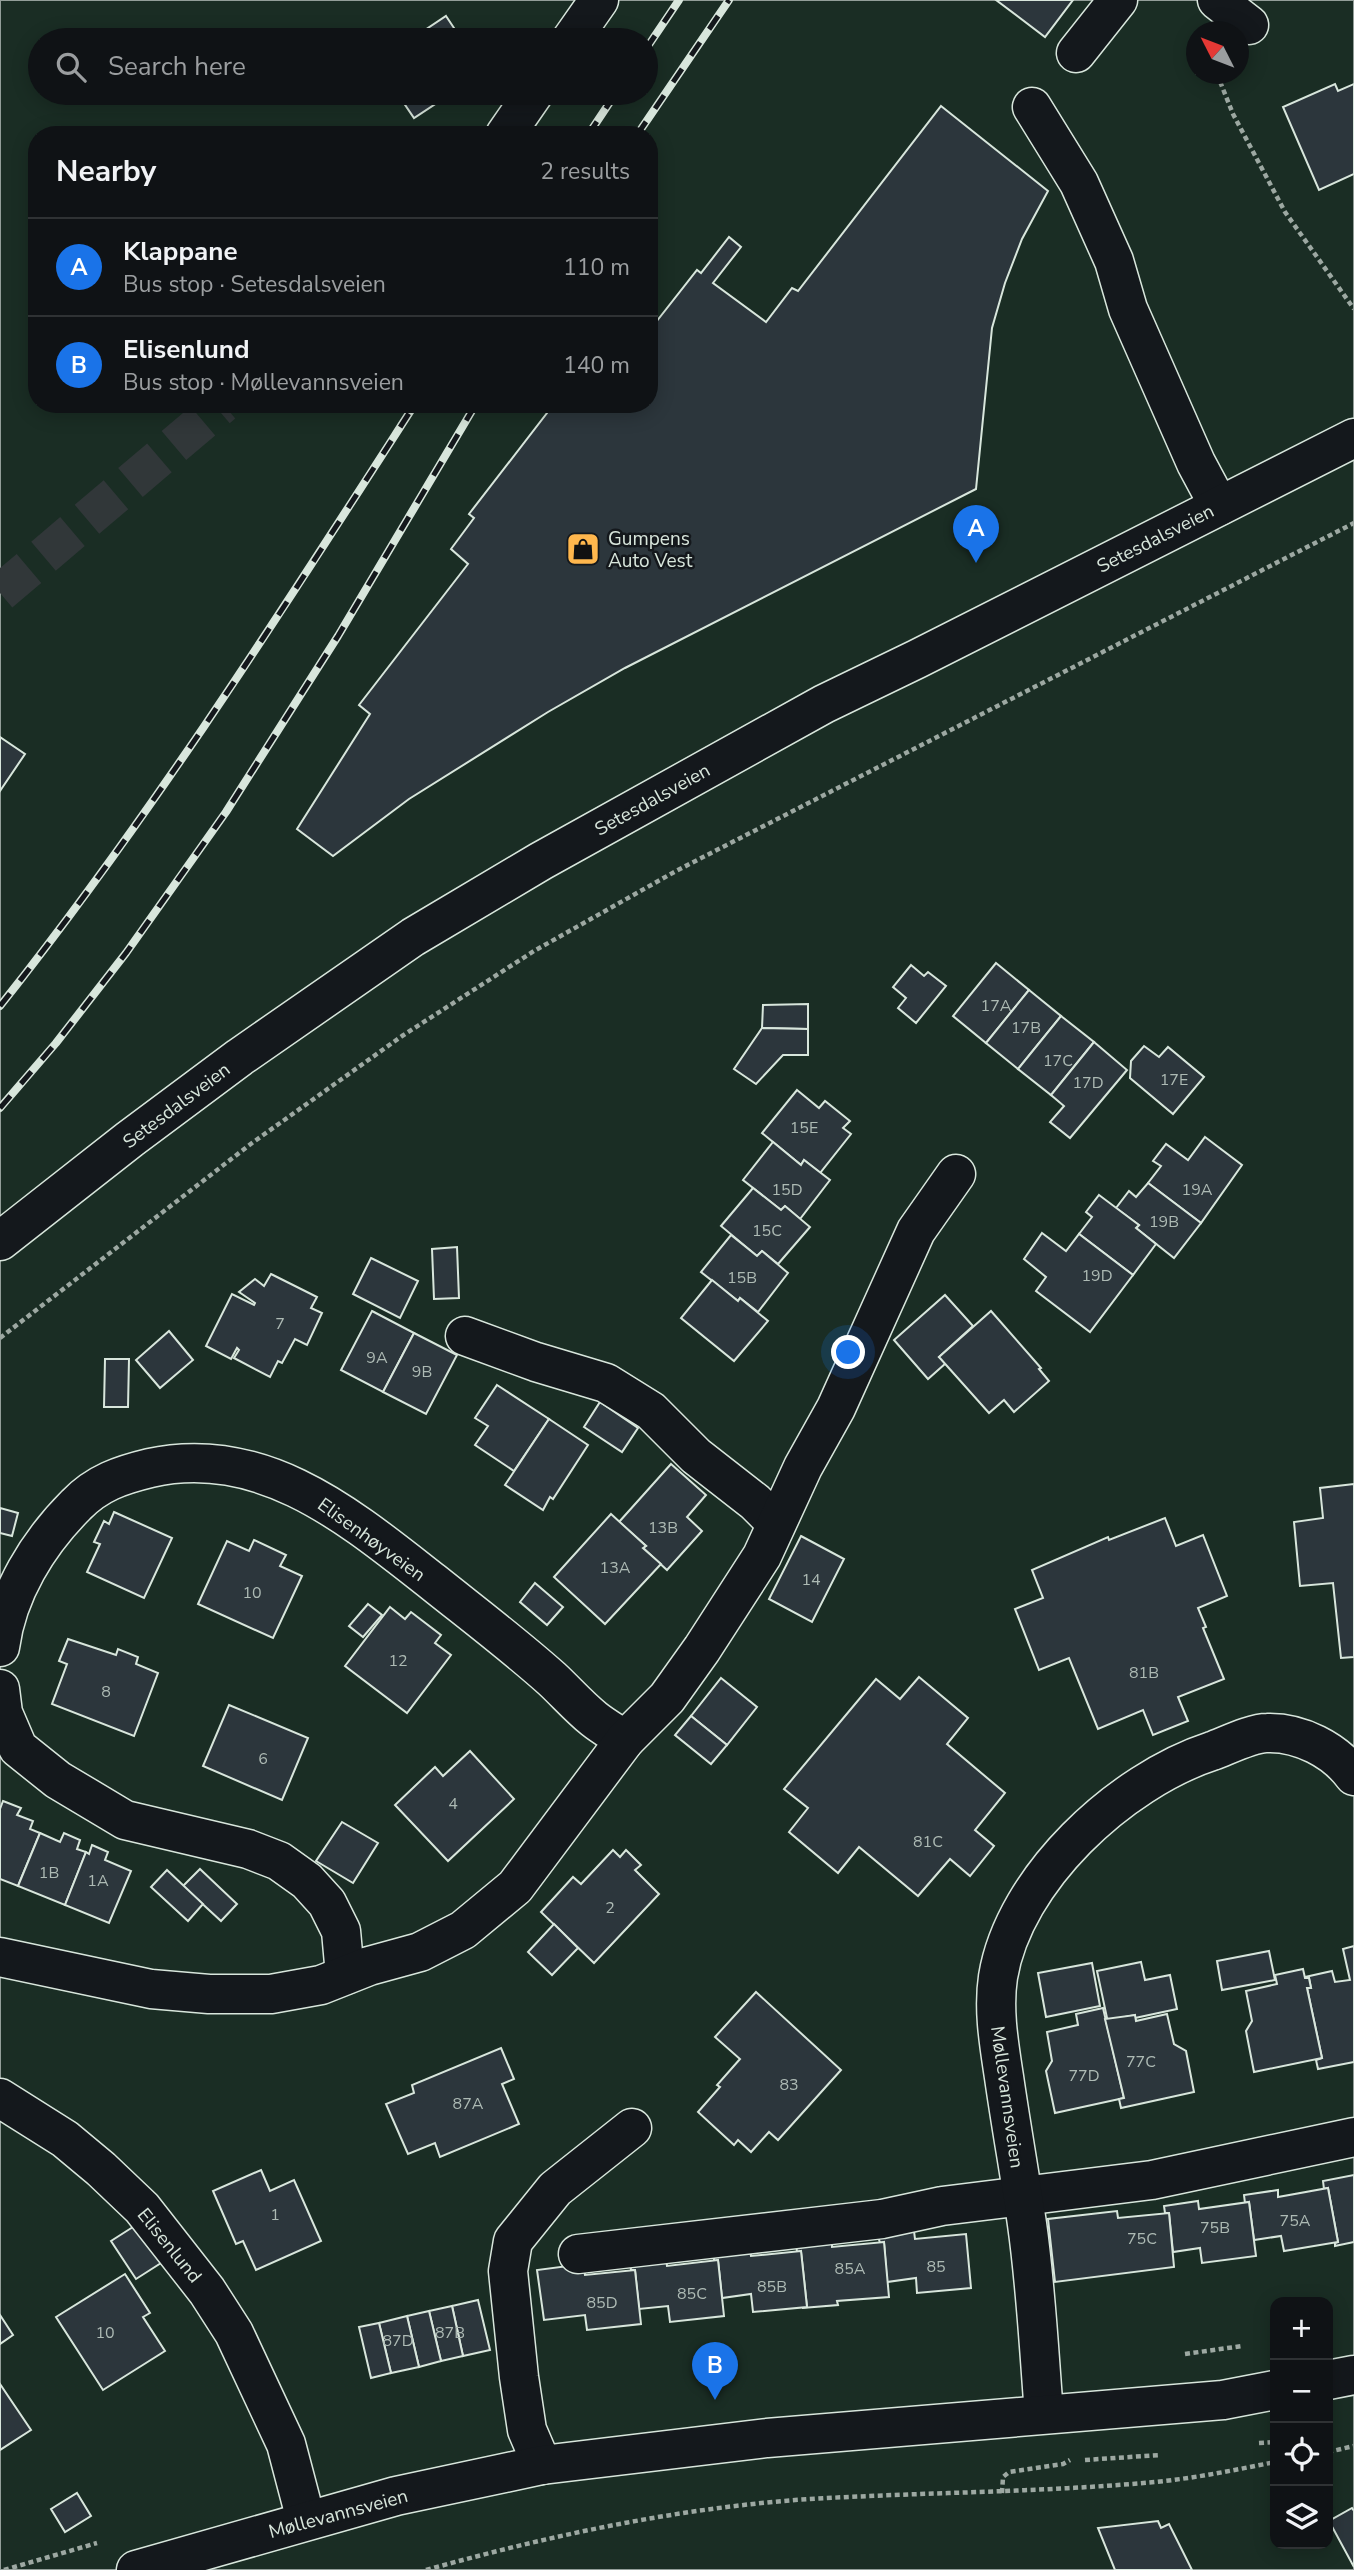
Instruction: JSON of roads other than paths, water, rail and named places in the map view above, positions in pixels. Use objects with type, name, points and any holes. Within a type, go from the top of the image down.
[{"type":"main road","points":[[579,28],[599,0]]},
{"type":"main road","points":[[1076,53],[1118,0]]},
{"type":"main road","points":[[1217,0],[1245,21]]},
{"type":"main road","points":[[511,126],[526,105]]},
{"type":"main road","points":[[1032,107],[1079,183],[1114,261],[1128,309],[1196,463],[1219,506]]},
{"type":"main road","name":"Setesdalsveien","points":[[0,1241],[240,1057],[425,930],[541,861],[824,704],[1354,438]]},
{"type":"main road","points":[[0,1957],[150,1989],[209,1994],[271,1994],[321,1984],[420,1952],[463,1930],[515,1887],[625,1740],[667,1698],[702,1649],[762,1556],[803,1467],[836,1408],[916,1231],[956,1174]]},
{"type":"main road","points":[[465,1336],[536,1362],[580,1373],[606,1383],[651,1411],[696,1456],[776,1523]]},
{"type":"main road","name":"Elisenhøyveien","points":[[0,1647],[3,1626],[16,1589],[56,1525],[87,1493],[119,1475],[172,1463],[231,1465],[288,1483],[337,1509],[499,1634],[594,1719],[625,1740]]},
{"type":"main road","points":[[0,1689],[3,1713],[18,1748],[58,1780],[125,1820],[248,1849],[279,1861],[307,1881],[327,1903],[341,1931],[345,1975]]},
{"type":"main road","name":"Møllevannsveien","points":[[1044,2414],[1027,2223],[996,2028],[998,1977],[1010,1933],[1033,1893],[1062,1853],[1102,1813],[1157,1777],[1206,1753],[1266,1732],[1309,1740],[1345,1765],[1354,1776]]},
{"type":"main road","name":"Elisenlund","points":[[0,2098],[65,2139],[101,2169],[142,2208],[207,2291],[234,2333],[286,2444],[306,2520]]},
{"type":"main road","points":[[542,2465],[527,2430],[519,2376],[508,2272],[513,2241],[555,2189],[632,2128]]},
{"type":"main road","name":"Møllevannsveien","points":[[578,2254],[882,2219],[942,2206],[1152,2180],[1354,2137]]},
{"type":"main road","points":[[1333,2379],[1354,2375]]},
{"type":"main road","name":"Møllevannsveien","points":[[136,2570],[396,2496],[542,2465],[767,2438],[1223,2400],[1270,2391]]},
{"type":"tunnel","points":[[0,593],[212,413]]},
{"type":"railway","points":[[658,31],[679,0]]},
{"type":"railway","points":[[658,104],[729,0]]},
{"type":"railway","points":[[594,126],[608,105]]},
{"type":"railway","points":[[643,126],[657,105]]},
{"type":"railway","points":[[0,1006],[56,934],[163,786],[266,634],[409,413]]},
{"type":"railway","points":[[0,1108],[56,1043],[126,953],[226,812],[338,636],[471,413]]},
{"type":"place","name":"Gumpens Auto Vest","points":[[583,549]]},
{"type":"place","name":"Klappane","points":[[976,563]]},
{"type":"place","name":"Elisenlund","points":[[715,2400]]}]
